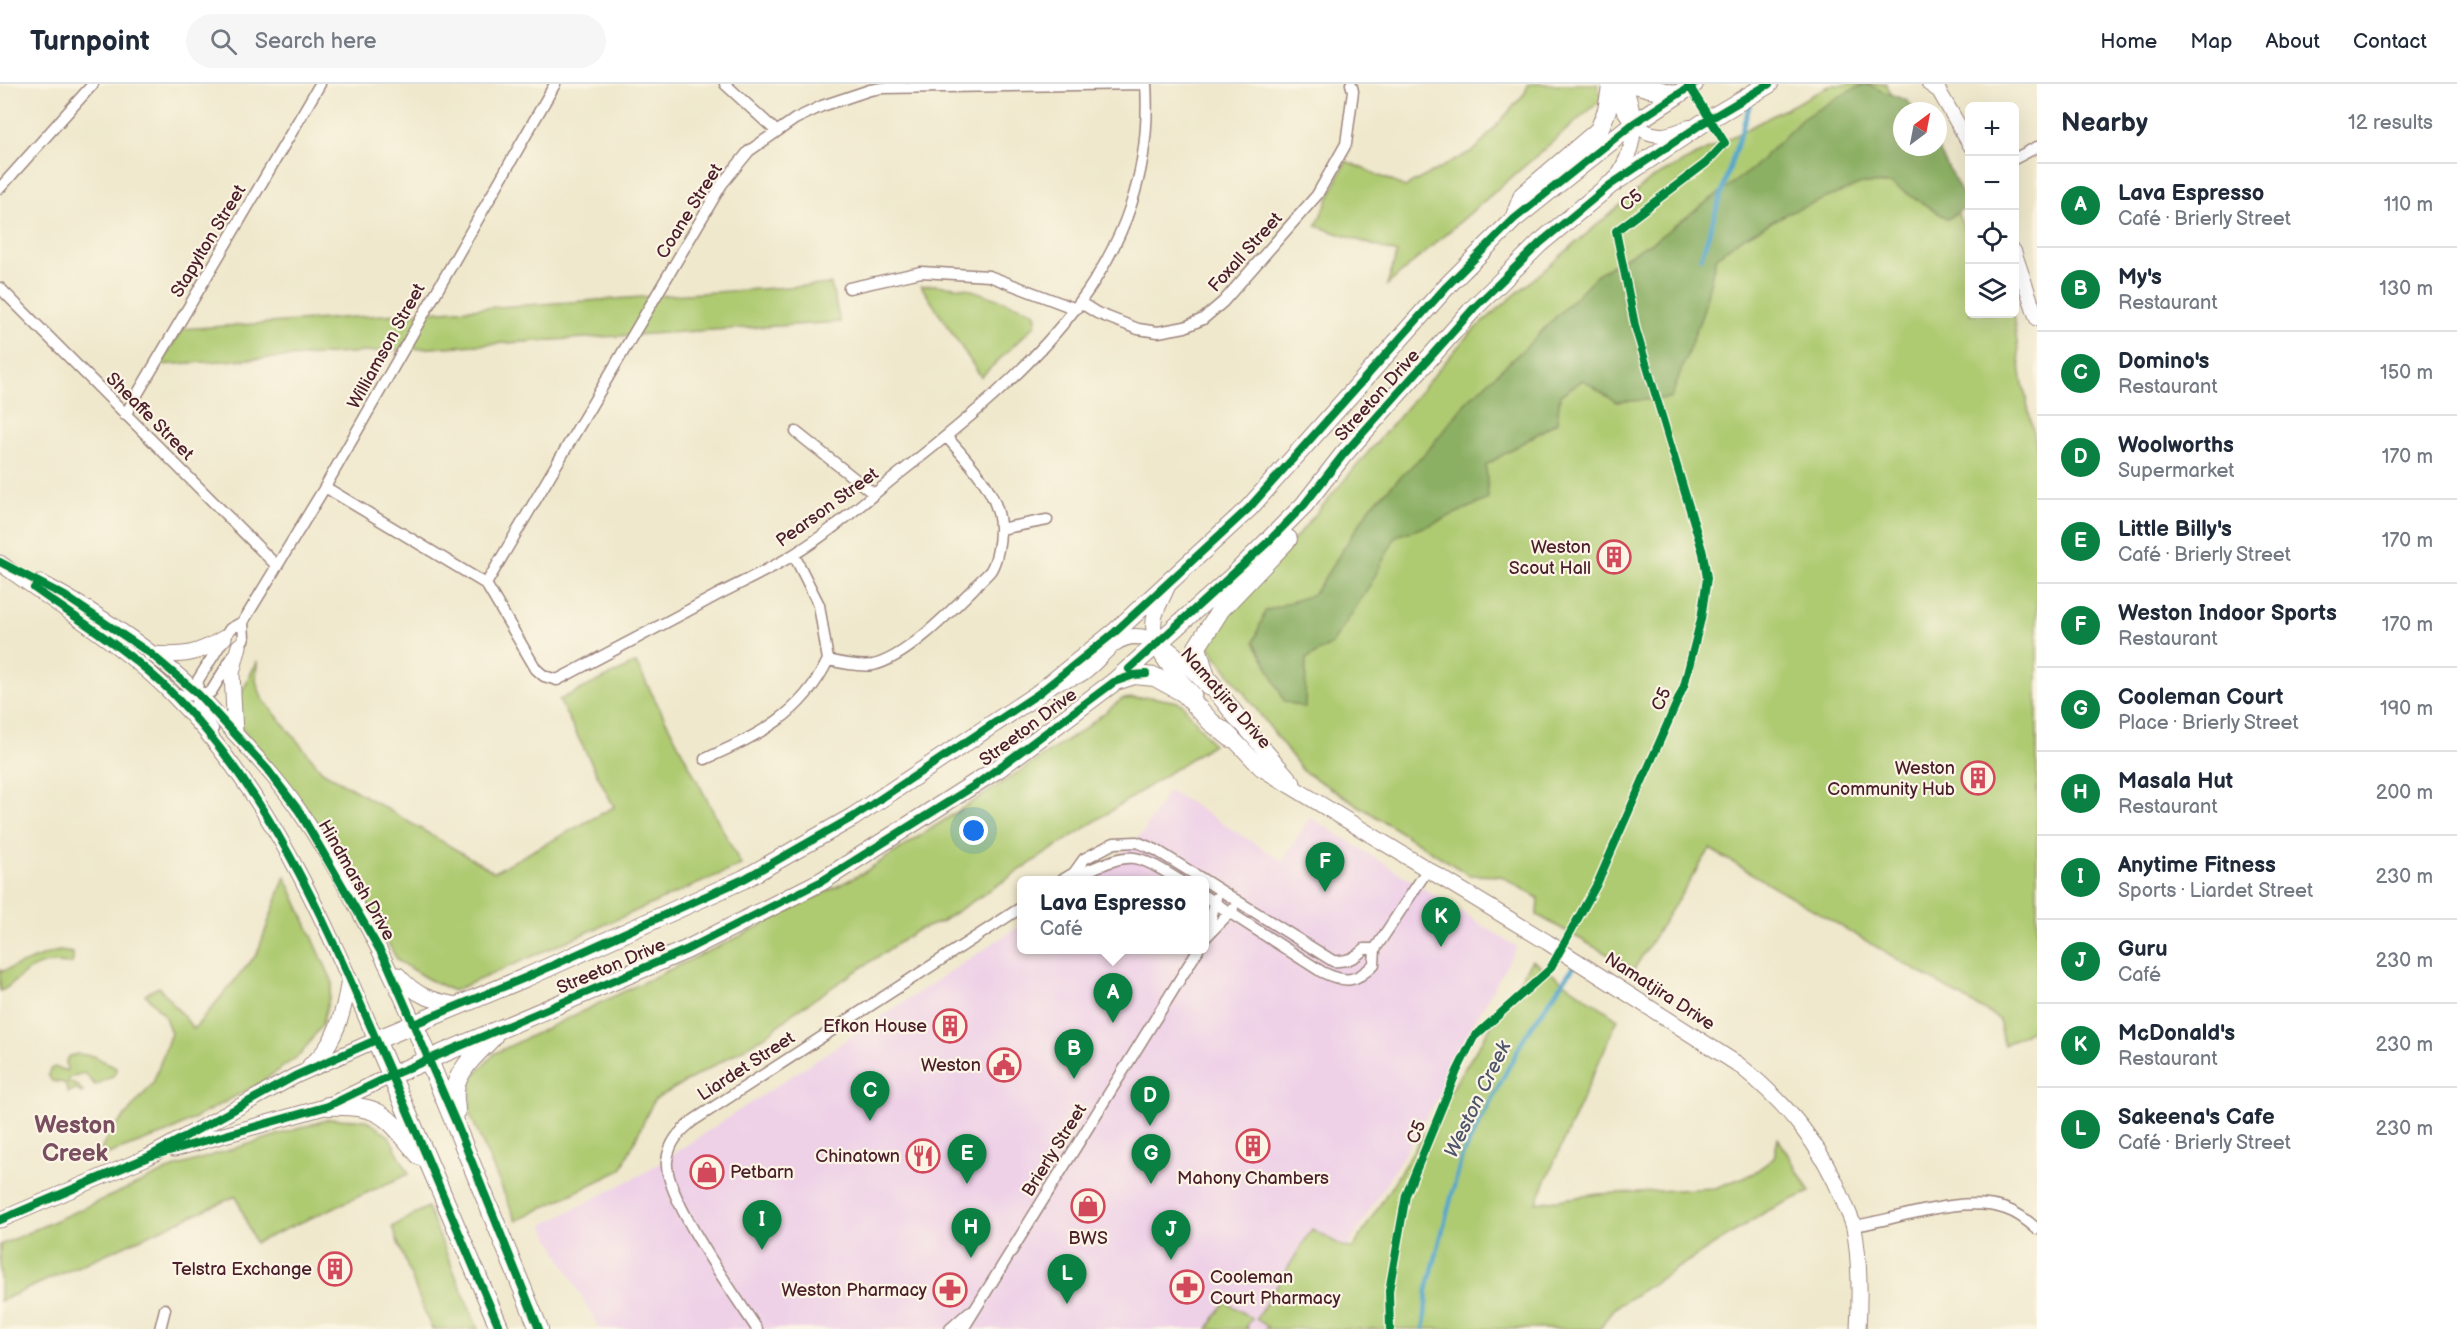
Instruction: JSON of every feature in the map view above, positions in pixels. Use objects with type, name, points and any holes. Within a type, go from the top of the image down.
[{"type":"main road","points":[[1635,84],[1676,96]]},
{"type":"main road","name":"Streeton Drive","points":[[0,1220],[148,1157],[295,1076],[527,977],[744,879],[853,817],[1051,684],[1115,632],[1249,508],[1446,287],[1514,219],[1634,123],[1694,84]]},
{"type":"main road","name":"Streeton Drive","points":[[148,1157],[328,1106],[392,1075],[687,950],[822,881],[984,778],[1114,682],[1231,578],[1304,505],[1343,455],[1474,308],[1540,243],[1611,185],[1703,123],[1769,84]]},
{"type":"main road","points":[[1514,219],[1523,195],[1599,130],[1615,85]]},
{"type":"main road","points":[[1240,721],[1206,677],[1197,647],[1221,609],[1287,540],[1304,505]]},
{"type":"main road","name":"Hindmarsh Drive","points":[[0,562],[65,596],[151,654],[198,694],[267,769],[299,811],[386,961],[540,1326]]},
{"type":"main road","name":"Hindmarsh Drive","points":[[0,562],[121,651],[170,692],[238,771],[269,819],[311,894],[392,1075],[500,1329]]},
{"type":"main road","name":"Namatjira Drive","points":[[1168,584],[1155,616],[1153,631],[1167,663],[1231,738],[1261,768],[1547,942],[1739,1065],[1760,1082],[1813,1139],[1833,1172],[1854,1226],[1861,1292],[1858,1329]]},
{"type":"main road","name":"Namatjira Drive","points":[[1051,684],[1079,675],[1116,642],[1134,636],[1147,638],[1177,654],[1240,721],[1300,792]]},
{"type":"main road","points":[[151,654],[175,655],[201,652],[224,638]]},
{"type":"main road","points":[[235,734],[232,673],[239,646]]},
{"type":"main road","points":[[1114,682],[1134,675],[1155,677],[1184,693],[1211,722],[1231,738]]},
{"type":"main road","points":[[386,961],[411,990],[438,1002],[458,1005]]},
{"type":"main road","points":[[295,1076],[319,1058],[335,1030],[345,1008],[349,978]]},
{"type":"main road","points":[[457,1125],[454,1090],[476,1053],[500,1030]]},
{"type":"main road","points":[[328,1106],[357,1105],[376,1111],[390,1120],[433,1171]]},
{"type":"street","points":[[0,188],[93,84]]},
{"type":"street","name":"Stapylton Street","points":[[125,415],[320,84]]},
{"type":"street","name":"Williamson Street","points":[[243,622],[244,638],[211,692],[198,694],[198,680],[230,629],[243,622],[325,487],[555,84]]},
{"type":"street","points":[[725,84],[776,131]]},
{"type":"street","name":"Pearson Street","points":[[325,487],[486,584],[536,669],[544,676],[556,680],[794,555],[946,436],[1000,388],[1079,306],[1113,252],[1130,213],[1145,142],[1148,109],[1146,84]]},
{"type":"street","name":"Coane Street","points":[[486,584],[722,184],[749,151],[776,131],[822,106],[875,89],[1146,84]]},
{"type":"street","name":"Foxall Street","points":[[849,288],[921,272],[989,276],[1079,306],[1138,330],[1158,332],[1185,327],[1203,319],[1223,302],[1317,195],[1346,144],[1353,91],[1351,84]]},
{"type":"street","points":[[1611,185],[1628,158],[1634,123],[1632,104],[1615,85]]},
{"type":"street","points":[[1936,86],[1965,136]]},
{"type":"street","points":[[1634,123],[1654,135],[1664,136],[1703,123]]},
{"type":"street","points":[[2019,156],[2037,147]]},
{"type":"street","points":[[2018,264],[2037,319]]},
{"type":"street","name":"Sheaffe Street","points":[[2,294],[277,566]]},
{"type":"street","points":[[796,432],[874,494]]},
{"type":"street","points":[[828,660],[844,664],[873,665],[897,654],[963,600],[991,570],[1000,529],[998,512],[989,491],[946,436]]},
{"type":"street","points":[[1000,529],[1047,520]]},
{"type":"street","points":[[705,759],[757,736],[798,705],[828,660],[819,605],[794,555]]},
{"type":"street","points":[[170,692],[185,696],[198,694],[196,705],[229,749],[238,771]]},
{"type":"street","points":[[1069,876],[1074,873],[1084,859],[1114,843],[1137,842],[1156,850],[1197,876]]},
{"type":"street","points":[[1074,873],[1082,873],[1127,856],[1153,864],[1172,876]]},
{"type":"street","points":[[1221,891],[1209,899],[1316,968],[1339,980],[1353,979],[1370,969],[1376,958],[1375,949],[1428,870]]},
{"type":"street","points":[[1209,883],[1333,961],[1344,962],[1359,955],[1364,949],[1375,949]]},
{"type":"street","points":[[1209,934],[1230,913],[1238,901]]},
{"type":"street","name":"Liardet Street","points":[[757,1329],[685,1215],[673,1190],[666,1163],[669,1150],[678,1134],[694,1120],[1017,910]]},
{"type":"street","name":"Brierly Street","points":[[963,1329],[1196,954]]},
{"type":"street","points":[[1854,1226],[1957,1204],[1991,1205],[2008,1209],[2037,1229]]},
{"type":"street","name":"Brierly Street","points":[[950,1329],[976,1306]]},
{"type":"street","points":[[160,1329],[165,1309]]},
{"type":"shaded area","points":[[1169,790],[1283,861],[1310,817],[1517,947],[1448,1068],[1450,1078],[1298,1329],[599,1329],[543,1225],[644,1173],[1017,928],[1017,954],[1209,954],[1209,876],[1095,876],[1142,834]]},
{"type":"green space","points":[[1528,84],[1597,84],[1602,99],[1387,285],[1397,253],[1316,226],[1346,161],[1405,187],[1476,149],[1525,93]]},
{"type":"green space","points":[[1833,84],[1886,84],[1897,102],[1893,102],[1893,156],[1913,156],[1944,180],[1965,231],[1965,318],[2014,318],[2022,379],[2037,449],[2037,1027],[2004,1045],[1999,1019],[1710,849],[1634,969],[1537,915],[1538,898],[1501,876],[1469,875],[1303,771],[1206,643],[1226,609],[1291,543],[1469,334],[1651,179]]},
{"type":"green space","points":[[1865,84],[1908,101],[1893,102],[1893,156],[1942,156],[1965,199],[1965,207],[1948,219],[1892,184],[1862,184],[1786,214],[1737,241],[1716,258],[1703,312],[1671,398],[1616,402],[1583,380],[1560,395],[1557,422],[1486,465],[1488,499],[1430,525],[1396,536],[1369,587],[1332,644],[1306,659],[1305,708],[1284,701],[1254,642],[1265,611],[1314,594],[1371,506],[1429,449],[1467,401],[1527,346],[1599,273],[1655,240],[1753,168],[1803,118]]},
{"type":"green space","points":[[831,284],[840,322],[160,365],[182,329]]},
{"type":"green space","points":[[921,286],[966,288],[1033,311],[1036,316],[1035,325],[981,377]]},
{"type":"green space","points":[[257,661],[256,681],[262,698],[322,771],[494,872],[614,807],[559,700],[636,663],[741,865],[453,991],[398,961],[336,850],[231,715]]},
{"type":"green space","points":[[1150,697],[1183,705],[1213,744],[941,922],[918,930],[792,1014],[764,1037],[654,1100],[621,1170],[516,1221],[470,1114],[471,1079],[495,1053],[738,937],[863,873],[1080,732],[1122,699]]},
{"type":"green space","points":[[285,876],[333,983],[322,1025],[301,1054],[260,1083],[169,1132],[97,1158],[108,1136],[153,1083],[171,1033],[164,1015],[145,994],[159,987],[194,1029],[257,954]]},
{"type":"green space","points":[[59,951],[73,953],[71,964],[50,963],[32,968],[0,991],[0,970]]},
{"type":"green space","points":[[1532,960],[1618,1019],[1536,1203],[1598,1194],[1715,1188],[1752,1174],[1774,1158],[1778,1138],[1810,1192],[1767,1211],[1613,1309],[1600,1329],[1265,1329],[1268,1327],[1256,1319],[1312,1229],[1344,1247],[1353,1248]]},
{"type":"green space","points":[[78,1054],[94,1056],[116,1068],[116,1071],[113,1076],[95,1085],[84,1073],[70,1077],[68,1082],[78,1086],[83,1092],[75,1089],[68,1093],[65,1083],[52,1081],[48,1075],[54,1067],[67,1071],[66,1061],[70,1056]]},
{"type":"green space","points":[[329,1119],[366,1120],[389,1136],[409,1174],[255,1243],[236,1196],[0,1301],[0,1245],[178,1166]]},
{"type":"green space","points":[[427,1207],[478,1329],[432,1329],[427,1318],[392,1227]]},
{"type":"green space","points":[[1225,1301],[1252,1319],[1246,1327],[1250,1329],[1208,1329]]},
{"type":"waterway","name":"Weston Creek","points":[[1701,258],[1751,101]]},
{"type":"waterway","name":"Weston Creek","points":[[1424,1329],[1427,1290],[1462,1156],[1525,1036],[1574,966]]},
{"type":"cycle path","name":"C5","points":[[1390,1329],[1389,1291],[1406,1195],[1457,1071],[1474,1037],[1550,969],[1597,884],[1684,686],[1701,619],[1707,578],[1703,553],[1636,330],[1616,231],[1706,163],[1725,143],[1688,84]]},
{"type":"cycle path","points":[[414,1024],[527,977],[744,879],[853,817],[1038,694],[1115,632],[1249,508],[1446,287],[1514,219],[1634,123],[1694,84]]},
{"type":"cycle path","name":"C5","points":[[1129,669],[1268,542],[1304,505],[1343,455],[1474,308],[1540,243],[1610,185],[1703,123],[1769,84]]},
{"type":"cycle path","points":[[0,562],[65,596],[151,654],[198,694],[267,769],[299,811],[386,961],[457,1125],[539,1329]]},
{"type":"cycle path","points":[[34,588],[156,677],[205,730],[264,811],[334,945],[500,1329]]},
{"type":"cycle path","points":[[148,1157],[328,1106],[392,1075],[686,950],[822,881],[977,784],[1114,682],[1134,675],[1146,674]]},
{"type":"cycle path","points":[[0,1220],[148,1157],[295,1076],[376,1040]]},
{"type":"place","name":"Weston Scout Hall","points":[[1614,557]]},
{"type":"place","name":"Weston Community Hub","points":[[1978,778]]},
{"type":"place","name":"Weston Indoor Sports","points":[[1325,892]]},
{"type":"place","name":"McDonald's","points":[[1441,947]]},
{"type":"place","name":"Lava Espresso","points":[[1113,1023]]},
{"type":"place","name":"Efkon House","points":[[950,1026]]},
{"type":"place","name":"Weston","points":[[1004,1065]]},
{"type":"place","name":"My's","points":[[1074,1079]]},
{"type":"place","name":"Domino's","points":[[870,1121]]},
{"type":"place","name":"Woolworths","points":[[1150,1126]]},
{"type":"place","name":"Mahony Chambers","points":[[1253,1146]]},
{"type":"place","name":"Chinatown","points":[[923,1156]]},
{"type":"place","name":"Petbarn","points":[[707,1172]]},
{"type":"place","name":"Little Billy's","points":[[967,1184]]},
{"type":"place","name":"Cooleman Court","points":[[1151,1184]]},
{"type":"place","name":"BWS","points":[[1088,1206]]},
{"type":"place","name":"Anytime Fitness","points":[[762,1250]]},
{"type":"place","name":"Masala Hut","points":[[971,1258]]},
{"type":"place","name":"Guru","points":[[1171,1260]]},
{"type":"place","name":"Telstra Exchange","points":[[335,1269]]},
{"type":"place","name":"Cooleman Court Pharmacy","points":[[1187,1287]]},
{"type":"place","name":"Weston Pharmacy","points":[[950,1290]]},
{"type":"place","name":"Sakeena's Cafe","points":[[1067,1304]]},
{"type":"district","name":"Weston Creek","points":[[75,1139]]}]
